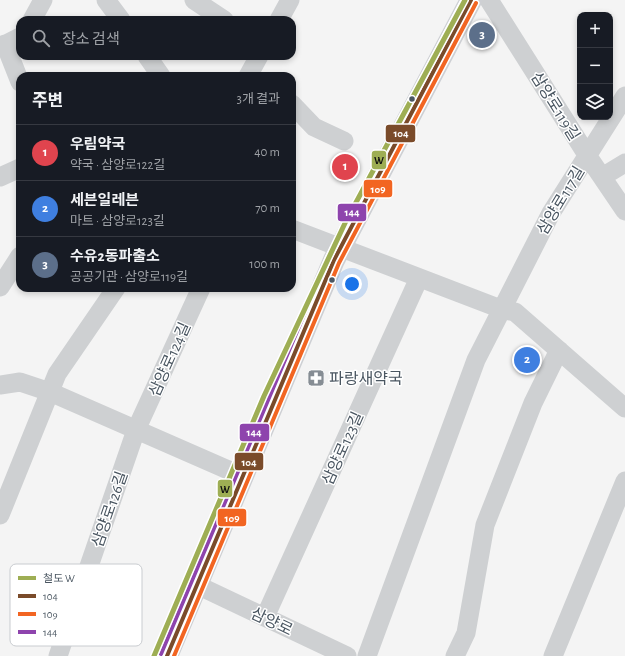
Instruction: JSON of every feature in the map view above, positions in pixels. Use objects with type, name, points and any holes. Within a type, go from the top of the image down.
[{"type":"main road","points":[[167,656],[242,476],[340,248],[471,0]]},
{"type":"street","points":[[34,16],[43,0]]},
{"type":"street","points":[[106,0],[118,16]]},
{"type":"street","points":[[194,0],[218,16]]},
{"type":"street","points":[[281,16],[290,0]]},
{"type":"street","name":"삼양로119길","points":[[489,0],[587,155],[625,211]]},
{"type":"street","points":[[8,43],[17,72]]},
{"type":"street","points":[[150,60],[157,72]]},
{"type":"street","points":[[251,72],[257,60]]},
{"type":"street","name":"삼양로117길","points":[[501,309],[550,213],[625,96]]},
{"type":"street","points":[[296,108],[314,127],[344,141]]},
{"type":"street","name":"삼양로117길","points":[[602,177],[625,162]]},
{"type":"street","points":[[0,176],[16,170]]},
{"type":"street","points":[[296,231],[501,309],[516,312],[625,408]]},
{"type":"street","points":[[0,287],[16,262]]},
{"type":"street","name":"삼양로123길","points":[[265,617],[419,278]]},
{"type":"street","points":[[0,515],[57,374],[113,292]]},
{"type":"street","name":"삼양로124길","points":[[136,430],[199,292]]},
{"type":"street","points":[[366,656],[476,360],[501,309]]},
{"type":"street","points":[[454,656],[466,633],[485,525],[533,403],[558,350]]},
{"type":"street","points":[[0,385],[20,382],[50,392],[242,476]]},
{"type":"street","name":"삼양로126길","points":[[90,564],[136,430]]},
{"type":"street","points":[[553,656],[625,481]]},
{"type":"street","name":"삼양로","points":[[197,585],[348,656]]},
{"type":"street","name":"삼양로126길","points":[[58,656],[61,646]]},
{"type":"rail line","name":"W","points":[[154,656],[264,396],[346,221],[465,0]]},
{"type":"transit line","name":"144","points":[[161,654],[328,258],[464,0]]},
{"type":"transit line","name":"104","points":[[167,656],[334,260],[471,0]]},
{"type":"transit line","name":"109","points":[[174,656],[339,263],[476,3]]},
{"type":"place","name":"수유2동파출소","points":[[482,35]]},
{"type":"place","name":"우림약국","points":[[345,167]]},
{"type":"place","name":"세븐일레븐","points":[[527,360]]},
{"type":"place","name":"파랑새약국","points":[[316,378]]}]
